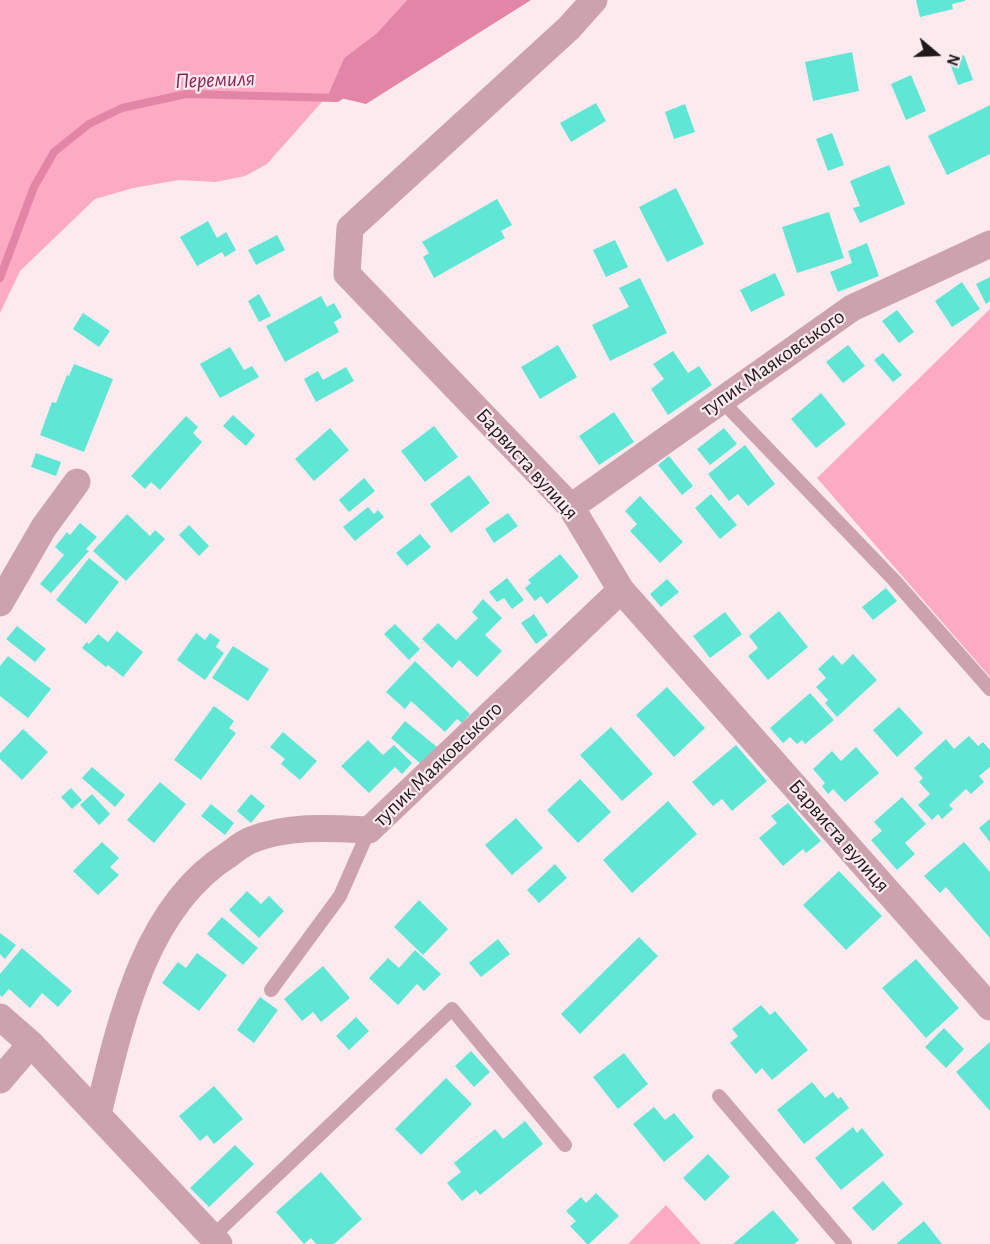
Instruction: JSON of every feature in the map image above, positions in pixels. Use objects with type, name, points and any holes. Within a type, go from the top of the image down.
[{"type":"street","name":"Барвиста вулиця","points":[[594,0],[569,28],[350,228],[347,274],[571,507],[621,590],[990,1007]]},
{"type":"street","name":"тупик Маяковського","points":[[571,507],[852,308],[990,244]]},
{"type":"street","points":[[0,603],[44,527],[77,482]]},
{"type":"street","name":"тупик Маяковського","points":[[98,1114],[116,1038],[133,986],[159,930],[190,888],[212,865],[251,840],[290,829],[369,830],[621,590]]},
{"type":"street","points":[[0,1017],[31,1044],[216,1240]]},
{"type":"street","points":[[0,1080],[31,1044]]},
{"type":"lane","points":[[721,400],[894,580],[990,689]]},
{"type":"lane","points":[[271,990],[340,896],[369,830]]},
{"type":"lane","points":[[216,1240],[452,1009],[565,1145]]},
{"type":"lane","points":[[719,1096],[844,1244]]},
{"type":"shaded area","points":[[0,0],[407,0],[377,33],[344,58],[328,95],[267,164],[245,176],[216,182],[179,180],[133,188],[95,199],[20,271],[0,313]]},
{"type":"shaded area","points":[[407,0],[531,0],[366,104],[328,95],[344,58],[377,33]]},
{"type":"shaded area","points":[[990,309],[990,677],[817,478]]},
{"type":"shaded area","points":[[666,1205],[701,1244],[628,1244]]},
{"type":"building","points":[[916,0],[965,1],[952,4],[953,9],[920,17]]},
{"type":"building","points":[[852,52],[859,91],[813,101],[805,62]]},
{"type":"building","points":[[964,55],[973,80],[958,85],[949,61]]},
{"type":"building","points":[[911,75],[926,111],[906,120],[891,84]]},
{"type":"building","points":[[596,103],[606,121],[571,142],[560,123]]},
{"type":"building","points":[[685,104],[695,132],[674,139],[665,112]]},
{"type":"building","points":[[990,105],[990,154],[947,175],[928,136]]},
{"type":"building","points":[[832,133],[844,165],[828,171],[816,139]]},
{"type":"building","points":[[889,165],[905,204],[860,223],[853,208],[860,206],[850,181]]},
{"type":"building","points":[[676,188],[704,244],[667,262],[639,207]]},
{"type":"building","points":[[497,199],[512,225],[501,231],[505,238],[434,278],[423,257],[429,253],[422,242]]},
{"type":"building","points":[[829,212],[844,258],[797,273],[782,227]]},
{"type":"building","points":[[208,221],[217,238],[226,232],[236,250],[225,257],[222,252],[197,266],[180,237]]},
{"type":"building","points":[[277,235],[285,250],[256,265],[248,250]]},
{"type":"building","points":[[615,240],[628,267],[606,277],[593,250]]},
{"type":"building","points":[[867,243],[879,276],[838,292],[830,272],[852,263],[848,251]]},
{"type":"building","points":[[775,273],[785,295],[751,312],[740,290]]},
{"type":"building","points":[[990,277],[990,301],[986,304],[976,284]]},
{"type":"building","points":[[640,278],[667,333],[610,361],[592,325],[629,307],[619,288]]},
{"type":"building","points":[[962,282],[980,309],[952,327],[935,301]]},
{"type":"building","points":[[259,294],[271,316],[259,322],[248,301]]},
{"type":"building","points":[[321,296],[327,307],[334,303],[342,317],[334,322],[339,332],[285,362],[266,326]]},
{"type":"building","points":[[897,310],[914,332],[899,343],[882,321]]},
{"type":"building","points":[[83,313],[110,331],[99,347],[73,329]]},
{"type":"building","points":[[558,345],[577,377],[540,399],[521,367]]},
{"type":"building","points":[[848,345],[865,366],[843,383],[826,362]]},
{"type":"building","points":[[230,347],[244,370],[252,366],[259,377],[220,398],[200,364]]},
{"type":"building","points":[[673,351],[688,373],[699,366],[712,385],[668,415],[651,389],[664,379],[653,364]]},
{"type":"building","points":[[883,353],[902,375],[893,382],[874,360]]},
{"type":"building","points":[[74,364],[113,379],[84,452],[40,435],[52,402],[56,403]]},
{"type":"building","points":[[346,367],[354,381],[316,402],[304,379],[318,371],[323,380]]},
{"type":"building","points":[[821,393],[846,424],[816,448],[791,419]]},
{"type":"building","points":[[614,412],[634,442],[599,465],[579,436]]},
{"type":"building","points":[[233,415],[255,435],[246,446],[223,426]]},
{"type":"building","points":[[186,416],[198,427],[193,433],[202,442],[160,490],[151,482],[145,489],[131,476]]},
{"type":"building","points":[[434,426],[458,457],[425,482],[401,451]]},
{"type":"building","points":[[330,428],[349,450],[314,481],[295,459]]},
{"type":"building","points":[[724,428],[737,444],[710,465],[697,449]]},
{"type":"building","points":[[745,445],[775,484],[748,506],[738,494],[729,501],[708,474]]},
{"type":"building","points":[[36,453],[61,462],[56,476],[31,467]]},
{"type":"building","points":[[669,456],[693,486],[682,495],[658,465]]},
{"type":"building","points":[[469,475],[490,503],[451,533],[430,504]]},
{"type":"building","points":[[364,478],[375,491],[349,512],[339,500]]},
{"type":"building","points":[[711,494],[737,525],[720,539],[695,508]]},
{"type":"building","points":[[640,496],[683,542],[660,563],[630,531],[637,524],[625,511]]},
{"type":"building","points":[[368,507],[374,514],[378,510],[384,517],[355,541],[343,527]]},
{"type":"building","points":[[508,513],[518,526],[494,543],[485,529]]},
{"type":"building","points":[[127,514],[150,536],[155,530],[165,539],[126,581],[93,551]]},
{"type":"building","points":[[80,523],[97,537],[86,549],[89,551],[51,593],[40,584],[64,555],[55,547],[67,532],[70,535]]},
{"type":"building","points":[[189,525],[209,546],[199,556],[179,535]]},
{"type":"building","points":[[420,534],[431,547],[407,566],[396,553]]},
{"type":"building","points":[[560,554],[579,577],[547,604],[541,596],[535,601],[525,588],[531,583],[528,580]]},
{"type":"building","points":[[89,558],[119,582],[86,624],[56,600]]},
{"type":"building","points":[[507,578],[524,600],[512,609],[504,598],[497,602],[489,592]]},
{"type":"building","points":[[667,579],[679,592],[661,607],[650,594]]},
{"type":"building","points":[[886,588],[897,601],[873,620],[862,607]]},
{"type":"building","points":[[483,599],[502,618],[485,635],[502,651],[477,677],[459,660],[452,668],[422,639],[438,623],[456,640],[478,618],[472,612]]},
{"type":"building","points":[[779,611],[808,647],[768,680],[748,656],[758,648],[749,636]]},
{"type":"building","points":[[725,612],[742,634],[710,658],[693,636]]},
{"type":"building","points":[[534,614],[548,635],[536,644],[521,623]]},
{"type":"building","points":[[395,624],[420,649],[409,660],[384,634]]},
{"type":"building","points":[[17,626],[46,649],[35,662],[6,639]]},
{"type":"building","points":[[117,631],[143,652],[123,677],[82,648],[98,634],[108,642]]},
{"type":"building","points":[[196,633],[205,640],[210,633],[220,640],[216,647],[224,653],[205,680],[177,660]]},
{"type":"building","points":[[233,646],[269,669],[248,701],[212,678]]},
{"type":"building","points":[[853,654],[877,680],[837,717],[825,703],[828,700],[816,687],[826,678],[818,669],[833,655],[842,665]]},
{"type":"building","points":[[8,656],[51,689],[28,718],[0,696],[0,666]]},
{"type":"building","points":[[415,661],[470,714],[462,723],[457,719],[445,732],[411,701],[405,709],[386,692]]},
{"type":"building","points":[[667,687],[705,728],[674,757],[636,715]]},
{"type":"building","points":[[810,693],[834,720],[805,744],[802,740],[797,744],[790,737],[783,743],[770,728]]},
{"type":"building","points":[[214,706],[234,721],[229,728],[236,733],[201,780],[174,760]]},
{"type":"building","points":[[899,707],[923,733],[897,757],[873,730]]},
{"type":"building","points":[[405,721],[437,747],[422,765],[391,738]]},
{"type":"building","points":[[611,727],[653,774],[622,801],[580,755]]},
{"type":"building","points":[[23,729],[48,752],[22,780],[0,759],[0,753]]},
{"type":"building","points":[[283,732],[317,761],[300,780],[281,764],[285,759],[270,747]]},
{"type":"building","points":[[969,736],[978,746],[983,742],[990,750],[990,767],[979,776],[984,782],[971,794],[966,789],[949,805],[953,809],[942,819],[938,814],[932,820],[918,805],[930,794],[919,782],[923,778],[914,768],[946,739],[954,749]]},
{"type":"building","points":[[368,740],[383,755],[394,745],[412,763],[402,774],[395,767],[369,793],[341,766]]},
{"type":"building","points":[[736,745],[767,781],[732,811],[722,799],[713,806],[692,782]]},
{"type":"building","points":[[856,747],[879,773],[845,802],[833,789],[828,794],[822,786],[825,783],[813,769],[832,751],[841,761]]},
{"type":"building","points":[[92,767],[125,795],[115,807],[82,778]]},
{"type":"building","points":[[580,779],[611,812],[578,843],[547,810]]},
{"type":"building","points":[[160,782],[186,804],[154,843],[127,820]]},
{"type":"building","points":[[71,788],[82,800],[72,809],[61,797]]},
{"type":"building","points":[[92,794],[110,814],[99,825],[80,805]]},
{"type":"building","points":[[251,794],[265,806],[251,823],[237,811]]},
{"type":"building","points":[[902,797],[926,824],[905,843],[915,854],[897,870],[871,840],[882,831],[874,822]]},
{"type":"building","points":[[668,801],[697,834],[632,893],[603,860]]},
{"type":"building","points":[[788,803],[821,841],[806,853],[803,849],[783,866],[759,838],[777,823],[771,816]]},
{"type":"building","points":[[211,804],[234,823],[225,835],[201,816]]},
{"type":"building","points":[[516,818],[543,848],[512,875],[485,845]]},
{"type":"building","points":[[990,819],[990,842],[979,828]]},
{"type":"building","points":[[102,842],[119,858],[110,867],[119,875],[98,895],[73,871]]},
{"type":"building","points":[[964,842],[990,872],[990,938],[946,887],[940,893],[924,876]]},
{"type":"building","points":[[555,864],[567,878],[539,903],[527,890]]},
{"type":"building","points":[[839,871],[882,916],[846,950],[803,905]]},
{"type":"building","points":[[247,891],[261,904],[269,896],[284,911],[259,938],[229,910]]},
{"type":"building","points":[[419,900],[448,929],[423,955],[394,927]]},
{"type":"building","points":[[222,917],[258,948],[243,965],[207,934]]},
{"type":"building","points":[[0,933],[16,945],[5,959],[0,954]]},
{"type":"building","points":[[639,937],[658,956],[580,1034],[561,1014]]},
{"type":"building","points":[[498,939],[510,954],[481,977],[469,963]]},
{"type":"building","points":[[22,948],[72,991],[58,1007],[42,993],[30,1008],[9,989],[2,997],[0,995],[0,974]]},
{"type":"building","points":[[415,950],[441,974],[424,991],[417,984],[398,1005],[369,978],[388,958],[399,968]]},
{"type":"building","points":[[197,953],[227,975],[199,1011],[162,983],[178,962],[186,968]]},
{"type":"building","points":[[916,959],[959,1008],[926,1038],[882,988]]},
{"type":"building","points":[[323,966],[350,998],[321,1022],[313,1012],[302,1021],[284,999]]},
{"type":"building","points":[[260,997],[278,1010],[254,1043],[237,1030]]},
{"type":"building","points":[[761,1005],[770,1015],[775,1011],[808,1050],[772,1080],[762,1068],[756,1074],[730,1043],[738,1036],[732,1029]]},
{"type":"building","points":[[356,1017],[369,1031],[349,1050],[336,1036]]},
{"type":"building","points":[[944,1028],[964,1049],[946,1068],[925,1047]]},
{"type":"building","points":[[990,1042],[990,1111],[956,1072]]},
{"type":"building","points":[[471,1051],[490,1072],[474,1087],[455,1066]]},
{"type":"building","points":[[624,1053],[648,1084],[618,1109],[593,1077]]},
{"type":"building","points":[[446,1078],[472,1104],[421,1155],[395,1129]]},
{"type":"building","points":[[812,1082],[825,1098],[833,1092],[838,1099],[841,1097],[849,1108],[804,1144],[777,1110]]},
{"type":"building","points":[[214,1086],[243,1119],[214,1144],[207,1135],[200,1141],[179,1116]]},
{"type":"building","points":[[654,1107],[665,1120],[674,1113],[694,1137],[664,1162],[633,1124]]},
{"type":"building","points":[[525,1121],[543,1144],[480,1195],[476,1190],[462,1201],[447,1183],[461,1172],[454,1163],[495,1129],[503,1139]]},
{"type":"building","points":[[853,1127],[857,1133],[862,1128],[884,1155],[841,1190],[815,1158]]},
{"type":"building","points":[[235,1145],[254,1164],[209,1207],[190,1188]]},
{"type":"building","points":[[708,1154],[730,1177],[705,1201],[683,1178]]},
{"type":"building","points":[[321,1172],[362,1219],[334,1244],[316,1244],[311,1238],[304,1244],[276,1212]]},
{"type":"building","points":[[883,1181],[903,1204],[873,1231],[852,1208]]},
{"type":"building","points":[[596,1193],[619,1216],[587,1244],[570,1226],[576,1221],[566,1211],[581,1197],[586,1203]]},
{"type":"building","points":[[773,1210],[799,1240],[794,1244],[733,1244]]},
{"type":"building","points":[[924,1221],[942,1244],[896,1244]]},
{"type":"waterway","name":"Перемиля","points":[[0,278],[34,187],[54,152],[89,124],[122,108],[186,94],[337,98],[345,92]]}]
